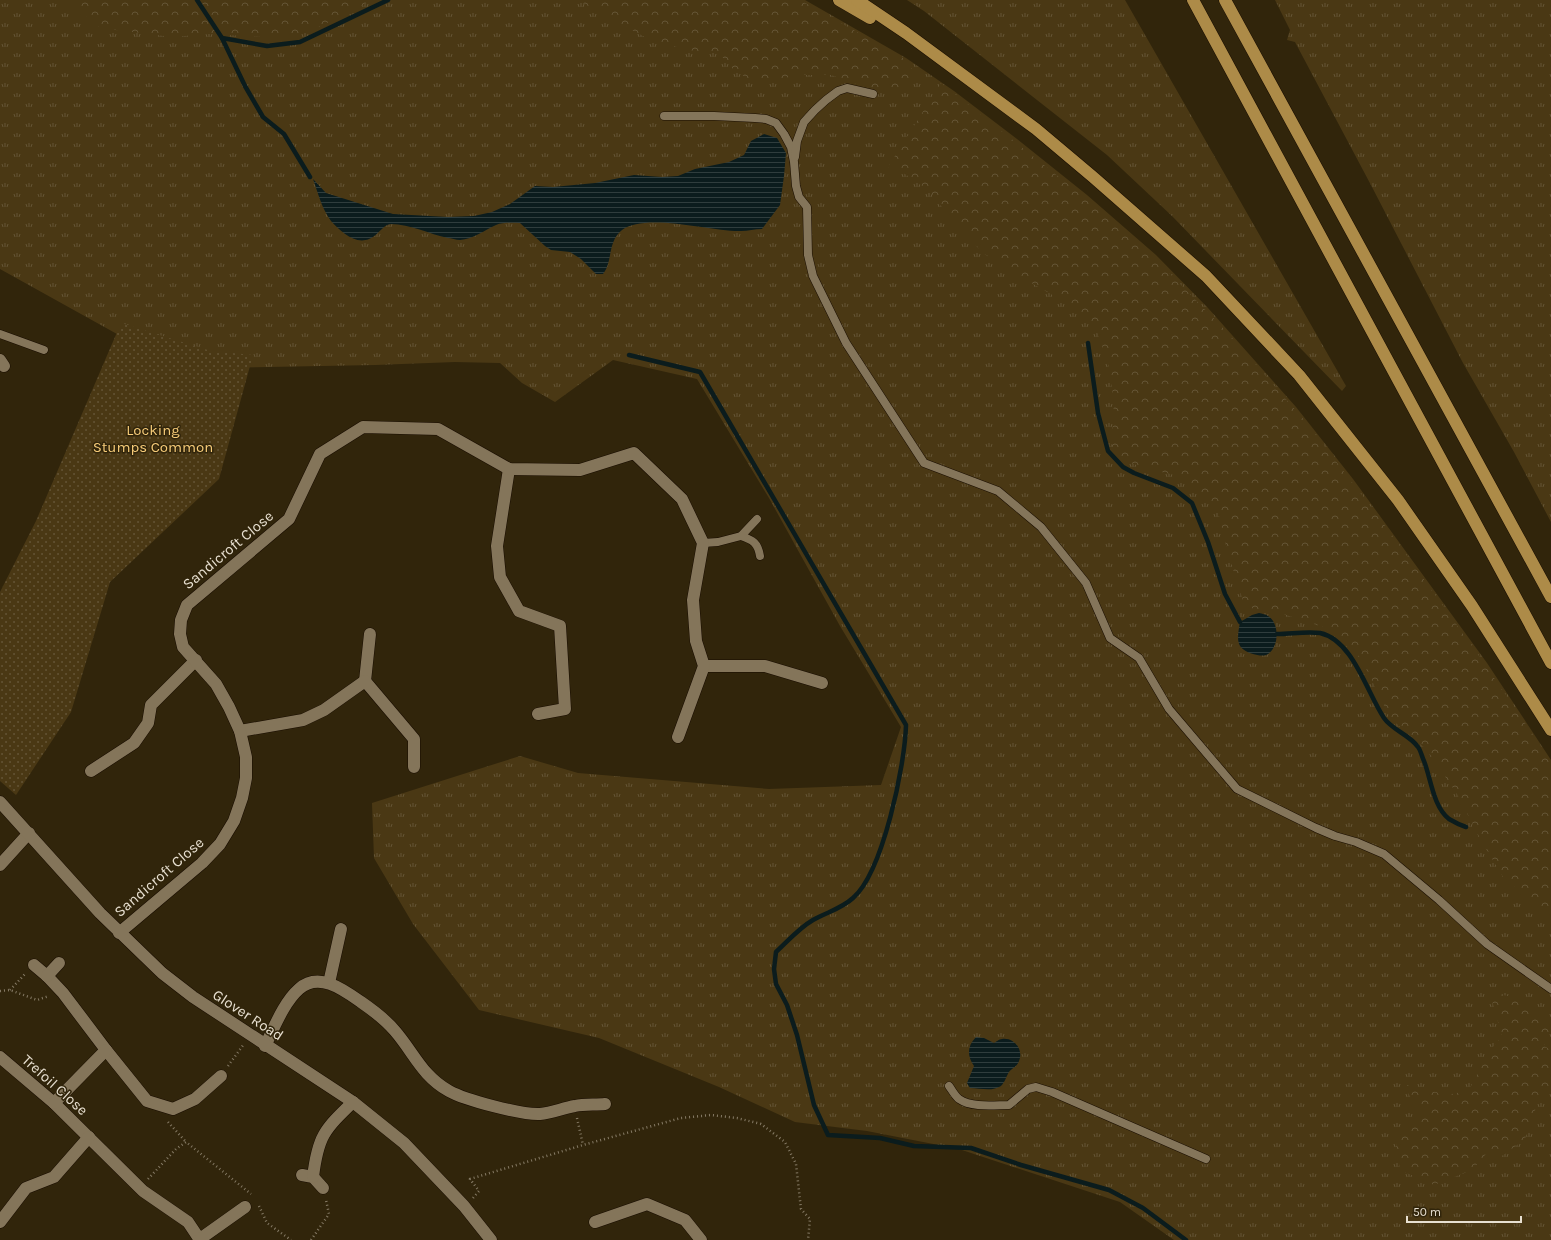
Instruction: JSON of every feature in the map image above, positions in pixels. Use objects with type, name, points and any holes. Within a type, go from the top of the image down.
[{"type":"highway","points":[[839,0],[943,61]]},
{"type":"highway","points":[[857,0],[906,33],[1036,129],[1206,276],[1299,375],[1398,500],[1472,606],[1551,730]]},
{"type":"highway","points":[[1193,0],[1551,663]]},
{"type":"highway","points":[[1226,0],[1551,597]]},
{"type":"street","name":"Sandicroft Close","points":[[120,933],[202,863],[220,844],[234,822],[242,798],[246,778],[246,757],[240,731],[229,706],[216,684],[183,647],[180,634],[180,620],[187,606],[289,519],[320,454],[363,428],[438,430],[509,469],[580,470],[634,452],[682,499],[703,543]]},
{"type":"street","points":[[509,469],[497,546],[500,577],[519,611],[560,626],[565,710],[538,714]]},
{"type":"street","points":[[678,737],[704,666],[696,641],[693,600],[703,543]]},
{"type":"street","points":[[370,634],[365,681],[414,739],[414,767]]},
{"type":"street","points":[[91,771],[134,743],[148,723],[151,704],[196,660]]},
{"type":"street","points":[[704,666],[765,666],[822,684]]},
{"type":"street","points":[[240,731],[303,720],[324,710],[365,681]]},
{"type":"street","name":"Glover Road","points":[[0,802],[120,933],[168,978],[193,998],[352,1102],[404,1143],[464,1206],[487,1239]]},
{"type":"street","points":[[0,865],[29,833]]},
{"type":"street","points":[[329,983],[341,929]]},
{"type":"street","points":[[47,976],[59,963]]},
{"type":"street","points":[[34,965],[63,993],[106,1050],[148,1101],[173,1109],[195,1099],[221,1076]]},
{"type":"street","points":[[265,1046],[291,998],[300,988],[312,983],[329,983],[340,988],[382,1017],[396,1032],[416,1061],[434,1081],[450,1092],[468,1099],[524,1113],[552,1113],[574,1106],[605,1104]]},
{"type":"street","points":[[54,1103],[106,1050]]},
{"type":"street","name":"Trefoil Close","points":[[0,1057],[54,1103],[140,1188],[188,1222],[200,1240],[245,1207]]},
{"type":"street","points":[[323,1188],[308,1176],[324,1134],[330,1125],[352,1102]]},
{"type":"street","name":"Trefoil Close","points":[[0,1222],[26,1188],[54,1177],[89,1137]]},
{"type":"street","points":[[595,1222],[647,1204],[686,1220],[701,1240]]},
{"type":"lane","points":[[794,162],[797,141],[804,122],[815,110],[838,91],[847,88],[861,93],[873,94]]},
{"type":"lane","points":[[664,116],[714,116],[766,119],[776,123],[791,147],[797,192],[807,207],[808,255],[813,276],[846,343],[924,463],[998,491],[1041,527],[1086,583],[1110,638],[1139,658],[1169,709],[1237,789],[1316,828],[1335,836],[1356,842],[1384,854],[1439,900],[1487,944],[1551,989]]},
{"type":"lane","points":[[0,334],[44,350]]},
{"type":"lane","points":[[703,543],[718,542],[741,536],[757,519]]},
{"type":"lane","points":[[741,536],[751,540],[759,547],[760,556]]},
{"type":"lane","points":[[949,1086],[959,1099],[972,1104],[992,1105],[1009,1105],[1028,1089],[1036,1087],[1052,1092],[1206,1159]]},
{"type":"path","points":[[10,990],[34,965]]},
{"type":"path","points":[[0,991],[10,990],[37,1000],[63,993]]},
{"type":"path","points":[[221,1076],[250,1036]]},
{"type":"path","points":[[574,1106],[583,1145]]},
{"type":"path","points":[[473,1198],[479,1191],[470,1179],[583,1145],[681,1118],[711,1115],[736,1118],[761,1124],[784,1142],[796,1164],[801,1209],[810,1219],[808,1240]]},
{"type":"path","points":[[140,1188],[176,1149],[186,1142],[253,1196]]},
{"type":"path","points":[[311,1240],[329,1214],[323,1188]]},
{"type":"path","points":[[257,1203],[267,1223],[291,1240]]},
{"type":"green space","points":[[0,0],[805,0],[906,58],[954,91],[1017,139],[1087,195],[1156,255],[1208,308],[1296,407],[1353,479],[1487,663],[1551,760],[1551,1240],[1174,1240],[1120,1202],[959,1149],[867,1131],[795,1122],[719,1087],[599,1038],[479,1010],[413,924],[374,858],[372,803],[520,756],[578,773],[769,789],[881,785],[901,727],[840,626],[769,498],[697,379],[613,360],[555,402],[522,383],[500,363],[455,362],[207,368],[162,359],[0,269]]},
{"type":"green space","points":[[67,0],[371,0],[359,8],[312,30],[280,38],[209,34],[172,37],[100,28]]},
{"type":"green space","points":[[577,0],[800,0],[912,63],[912,83],[899,93],[874,90],[831,75],[794,75],[773,83],[750,80],[733,69],[719,53],[686,50],[643,36]]},
{"type":"green space","points":[[907,0],[1125,0],[1346,386],[1342,391],[1172,216],[1107,155],[924,11]]},
{"type":"green space","points":[[1275,0],[1551,0],[1551,522],[1514,452],[1463,363],[1295,42],[1287,40],[1290,30]]},
{"type":"green space","points":[[941,83],[1133,236],[1228,333],[1305,421],[1384,524],[1477,653],[1551,761],[1551,925],[1533,903],[1503,877],[1482,842],[1457,794],[1427,750],[1390,718],[1361,658],[1323,627],[1280,613],[1245,607],[1227,550],[1217,507],[1184,477],[1148,469],[1111,456],[1114,402],[1108,363],[1094,323],[1051,294],[1015,274],[983,253],[955,223],[928,190],[905,174],[888,167]]},
{"type":"green space","name":"Locking Stumps Common","points":[[121,323],[211,351],[253,355],[219,479],[110,582],[71,712],[16,795],[0,781],[0,592],[36,521]]},
{"type":"green space","points":[[1490,993],[1509,996],[1544,1020],[1550,1029],[1544,1046],[1551,1050],[1551,1089],[1547,1089],[1538,1102],[1525,1139],[1501,1157],[1486,1154],[1472,1170],[1434,1185],[1400,1170],[1396,1143],[1420,1114],[1403,1084],[1448,1095],[1469,1090],[1488,1053],[1502,1036]]},
{"type":"shaded area","points":[[764,134],[777,138],[786,153],[780,205],[762,229],[729,231],[680,224],[647,223],[633,225],[622,230],[617,235],[612,246],[608,264],[603,274],[596,274],[581,259],[570,252],[551,250],[520,223],[499,224],[474,236],[460,240],[448,238],[412,227],[391,224],[385,226],[372,238],[364,240],[353,239],[343,233],[331,221],[323,206],[313,179],[326,193],[393,214],[448,217],[474,216],[492,212],[510,204],[535,186],[553,187],[595,183],[634,175],[662,177],[678,176],[695,169],[729,162],[744,155],[751,141]]},
{"type":"shaded area","points":[[1259,613],[1272,619],[1275,624],[1277,635],[1272,651],[1268,654],[1260,656],[1247,652],[1243,649],[1240,646],[1238,638],[1240,622]]},
{"type":"shaded area","points":[[976,1037],[984,1038],[994,1043],[1000,1039],[1010,1040],[1017,1045],[1019,1049],[1020,1057],[1018,1063],[1009,1072],[1001,1086],[997,1088],[970,1088],[967,1083],[974,1066],[970,1059],[969,1051],[973,1040]]},
{"type":"waterway","points":[[197,0],[222,38],[245,86],[263,117],[284,134],[310,177]]},
{"type":"waterway","points":[[222,38],[267,46],[300,42],[388,0]]},
{"type":"waterway","points":[[1088,343],[1098,413],[1108,451],[1123,467],[1134,473],[1173,488],[1192,503],[1208,542],[1225,594],[1240,622]]},
{"type":"waterway","points":[[629,355],[700,372],[906,725],[902,765],[890,817],[874,866],[864,885],[848,902],[808,923],[776,952],[774,969],[776,984],[787,1005],[797,1035],[814,1105],[828,1135],[880,1138],[914,1146],[971,1148],[1021,1165],[1109,1190],[1143,1208],[1186,1240]]},
{"type":"waterway","points":[[1277,634],[1315,632],[1332,638],[1342,646],[1358,669],[1384,718],[1387,722],[1415,743],[1419,749],[1439,807],[1449,819],[1466,827]]}]
